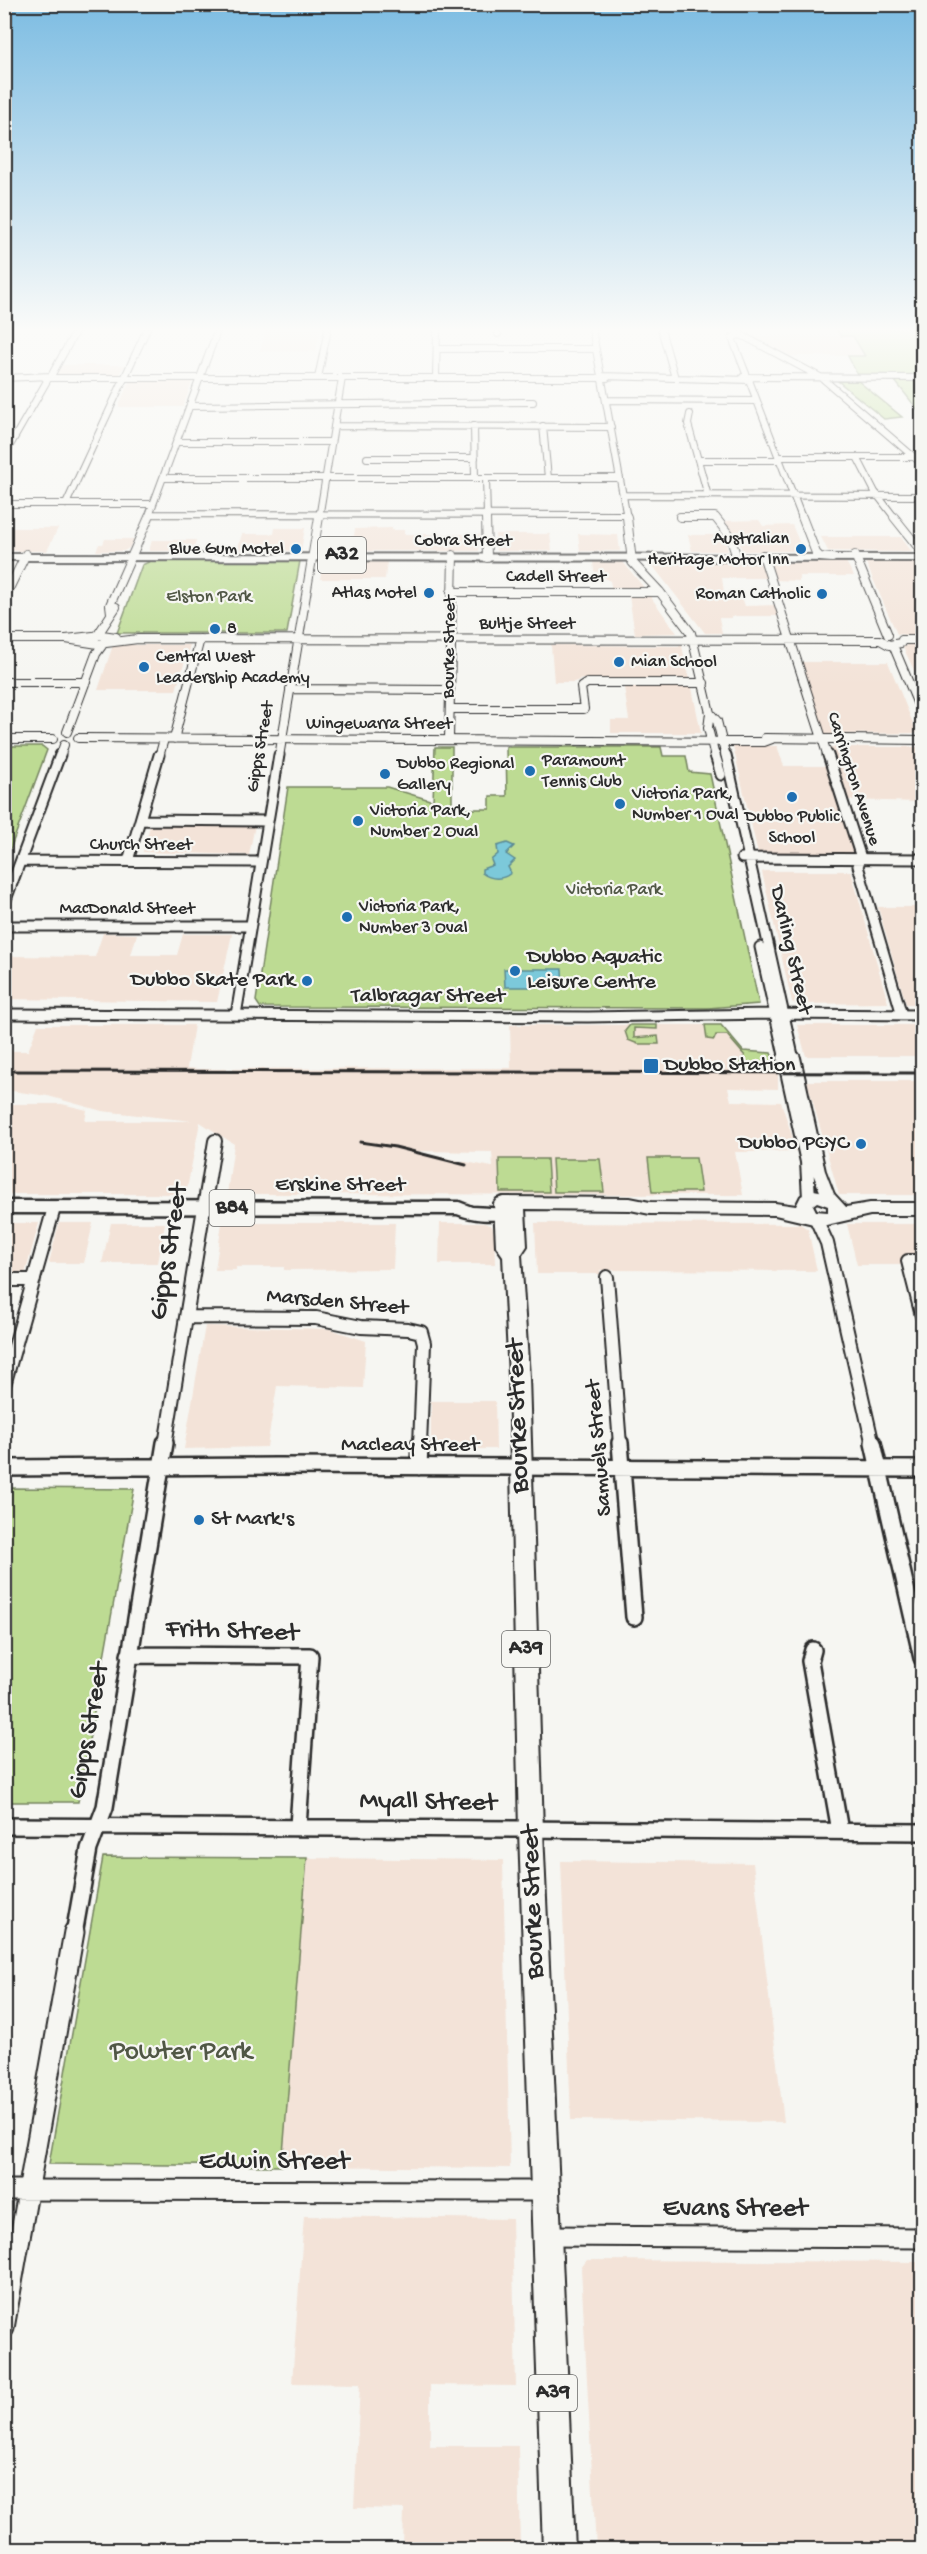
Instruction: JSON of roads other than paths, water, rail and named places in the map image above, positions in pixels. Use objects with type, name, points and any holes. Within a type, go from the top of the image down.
[{"type":"highway","name":"Cobra Street","points":[[4,556],[817,555],[856,557]]},
{"type":"highway","name":"Cobra Street","points":[[763,556],[839,558],[922,555]]},
{"type":"highway","name":"Erskine Street","points":[[510,1208],[631,1213],[650,1208],[922,1209]]},
{"type":"highway","name":"Bourke Street","points":[[510,1208],[518,1246],[512,1254],[519,1377],[531,1831],[559,2550]]},
{"type":"main road","name":"Erskine Street","points":[[4,1208],[459,1208],[470,1213],[510,1208]]},
{"type":"street","points":[[66,504],[92,448]]},
{"type":"street","points":[[96,654],[94,639],[107,623],[111,613],[110,605],[148,528],[153,504],[175,448]]},
{"type":"street","name":"Gipps Street","points":[[236,1015],[330,448]]},
{"type":"street","points":[[475,448],[475,478]]},
{"type":"street","points":[[545,448],[548,478]]},
{"type":"street","points":[[615,448],[630,536],[628,543],[635,556]]},
{"type":"street","points":[[695,448],[708,496]]},
{"type":"street","points":[[776,448],[817,555],[839,558]]},
{"type":"street","points":[[907,448],[919,458],[922,464]]},
{"type":"street","points":[[367,458],[475,458]]},
{"type":"street","points":[[857,458],[878,497],[922,555]]},
{"type":"street","points":[[698,460],[919,458]]},
{"type":"street","points":[[164,478],[620,478]]},
{"type":"street","points":[[486,478],[487,556]]},
{"type":"street","points":[[623,495],[922,496]]},
{"type":"street","points":[[4,504],[153,504]]},
{"type":"street","points":[[149,518],[319,514],[627,515]]},
{"type":"street","points":[[680,517],[715,517],[730,536],[736,556]]},
{"type":"street","points":[[4,599],[25,556]]},
{"type":"street","name":"Bourke Street","points":[[449,739],[453,556]]},
{"type":"street","name":"Darling Street","points":[[635,556],[692,633],[710,712],[717,721],[716,739],[778,1014],[807,1162],[821,1208]]},
{"type":"street","name":"Carrington Avenue","points":[[763,556],[860,862],[902,1015]]},
{"type":"street","points":[[856,557],[888,635]]},
{"type":"street","name":"Cadell Street","points":[[451,592],[660,592]]},
{"type":"street","points":[[67,732],[96,654],[107,639],[107,623]]},
{"type":"street","points":[[902,640],[899,644],[892,645],[880,640],[881,637],[888,635],[902,640],[922,640]]},
{"type":"street","points":[[4,639],[94,639]]},
{"type":"street","name":"Bultje Street","points":[[94,639],[880,640]]},
{"type":"street","points":[[128,861],[200,639]]},
{"type":"street","points":[[892,645],[922,714]]},
{"type":"street","points":[[4,682],[86,682]]},
{"type":"street","points":[[450,709],[584,709],[581,687],[587,683],[704,683]]},
{"type":"street","points":[[290,689],[450,690]]},
{"type":"street","points":[[4,739],[53,739],[54,742],[64,745],[71,744],[78,738],[74,733],[67,732],[56,735],[53,739]]},
{"type":"street","name":"Wingewarra Street","points":[[78,738],[922,741]]},
{"type":"street","points":[[4,905],[64,745]]},
{"type":"street","points":[[140,820],[268,821]]},
{"type":"street","points":[[860,862],[922,858]]},
{"type":"street","name":"Church Street","points":[[21,861],[261,862]]},
{"type":"street","points":[[745,861],[860,862],[922,866]]},
{"type":"street","name":"MacDonald Street","points":[[4,926],[250,926]]},
{"type":"street","name":"Talbragar Street","points":[[4,1014],[687,1017],[778,1014],[922,1015]]},
{"type":"street","name":"Darling Street","points":[[778,1014],[819,1172],[821,1208],[827,1243],[922,1658]]},
{"type":"street","name":"Gipps Street","points":[[4,2328],[89,1849],[105,1807],[214,1141]]},
{"type":"street","points":[[4,1385],[54,1208]]},
{"type":"street","points":[[922,1261],[908,1261],[922,1316]]},
{"type":"street","name":"Samuels Street","points":[[607,1276],[634,1617]]},
{"type":"street","points":[[4,1280],[34,1280]]},
{"type":"street","name":"Marsden Street","points":[[186,1317],[316,1318],[361,1327],[408,1329],[421,1332],[424,1342],[419,1467]]},
{"type":"street","name":"Macleay Street","points":[[4,1468],[922,1469]]},
{"type":"street","points":[[813,1650],[810,1661],[840,1831]]},
{"type":"street","name":"Frith Street","points":[[129,1655],[310,1656],[298,1826]]},
{"type":"street","name":"Myall Street","points":[[4,1826],[298,1826],[531,1831],[922,1832]]},
{"type":"street","name":"Edwin Street","points":[[4,2190],[544,2191]]},
{"type":"street","name":"Evans Street","points":[[547,2236],[922,2238]]},
{"type":"water","points":[[507,843],[514,846],[506,854],[515,860],[508,867],[511,873],[497,878],[482,873],[482,869],[493,865],[491,860],[498,854],[497,846]]},
{"type":"water","points":[[504,969],[562,969],[563,987],[505,987]]},
{"type":"railway","points":[[4,1071],[922,1073]]},
{"type":"railway","points":[[360,1142],[395,1147],[466,1165]]},
{"type":"place","name":"Blue Gum Motel","points":[[296,549]]},
{"type":"place","name":"Australian Heritage Motor Inn","points":[[801,549]]},
{"type":"place","name":"Atlas Motel","points":[[429,593]]},
{"type":"place","name":"Roman Catholic","points":[[822,594]]},
{"type":"place","name":"8","points":[[215,629]]},
{"type":"place","name":"Mian School","points":[[619,662]]},
{"type":"place","name":"Central West Leadership Academy","points":[[144,667]]},
{"type":"place","name":"Paramount Tennis Club","points":[[530,771]]},
{"type":"place","name":"Dubbo Regional Gallery","points":[[385,774]]},
{"type":"place","name":"Dubbo Public School","points":[[792,797]]},
{"type":"place","name":"Victoria Park, Number 1 Oval","points":[[620,804]]},
{"type":"place","name":"Victoria Park, Number 2 Oval","points":[[358,821]]},
{"type":"place","name":"Victoria Park, Number 3 Oval","points":[[347,917]]},
{"type":"place","name":"Dubbo Aquatic Leisure Centre","points":[[515,971]]},
{"type":"place","name":"Dubbo Skate Park","points":[[307,981]]},
{"type":"place","name":"Dubbo Station","points":[[651,1066]]},
{"type":"place","name":"Dubbo PCYC","points":[[861,1144]]},
{"type":"place","name":"St Mark's","points":[[199,1520]]},
{"type":"park label","name":"Elston Park","points":[[209,597]]},
{"type":"park label","name":"Victoria Park","points":[[614,890]]},
{"type":"park label","name":"Powter Park","points":[[181,2053]]}]
